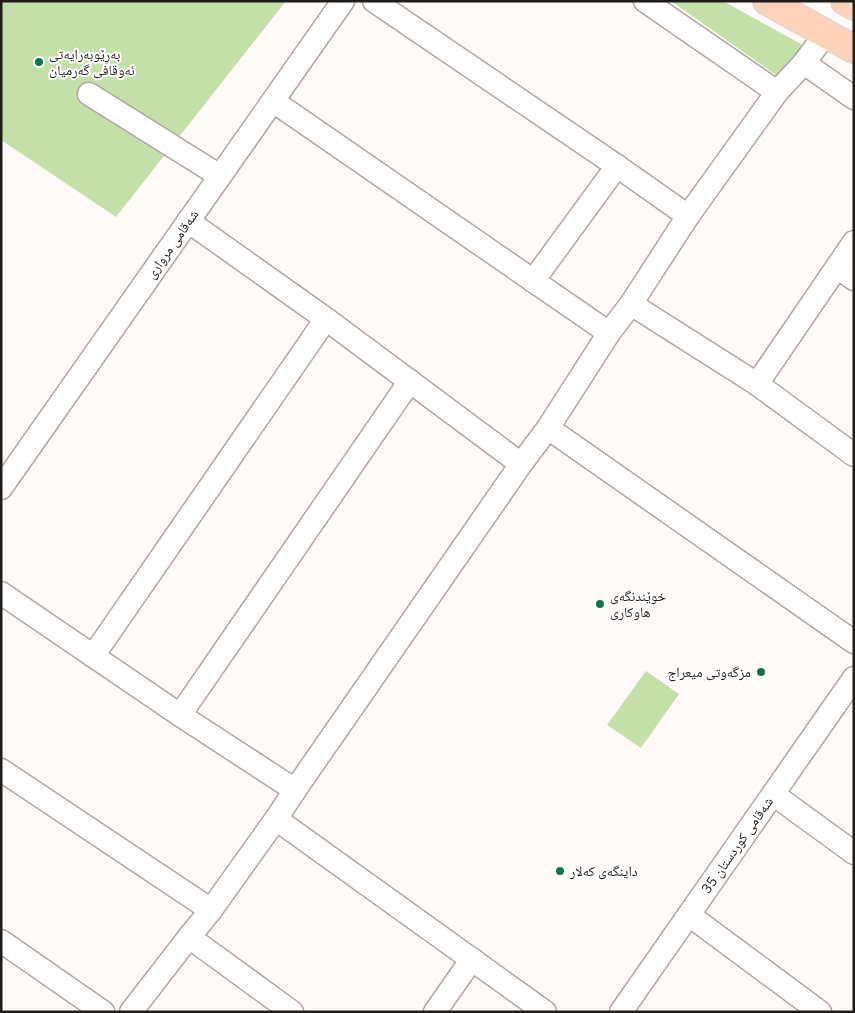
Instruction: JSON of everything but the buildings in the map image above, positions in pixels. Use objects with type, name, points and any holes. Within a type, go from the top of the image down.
[{"type":"main road","points":[[767,1],[854,48]]},
{"type":"main road","points":[[845,1],[854,6]]},
{"type":"street","name":"شەقامی مرواری","points":[[1,488],[343,1]]},
{"type":"street","points":[[374,1],[688,216]]},
{"type":"street","points":[[645,1],[777,92]]},
{"type":"street","points":[[131,1012],[211,910],[276,819],[521,464],[548,428],[608,333],[631,304],[688,216],[777,92],[804,63],[818,44],[823,32]]},
{"type":"street","points":[[804,63],[854,98]]},
{"type":"street","points":[[89,94],[220,176]]},
{"type":"street","points":[[273,101],[608,333]]},
{"type":"street","points":[[533,281],[617,166]]},
{"type":"street","points":[[188,221],[326,319],[521,464]]},
{"type":"street","points":[[756,384],[846,273],[854,242]]},
{"type":"street","points":[[631,304],[756,384],[854,455]]},
{"type":"street","points":[[93,656],[326,319]]},
{"type":"street","points":[[180,715],[410,381]]},
{"type":"street","points":[[548,428],[854,642]]},
{"type":"street","points":[[1,593],[180,715],[295,790]]},
{"type":"street","name":"شەقامی کوردستان 35","points":[[621,1012],[854,678]]},
{"type":"street","points":[[1,770],[211,910]]},
{"type":"street","points":[[773,794],[854,853]]},
{"type":"street","points":[[276,819],[545,1012]]},
{"type":"street","points":[[689,915],[812,1009]]},
{"type":"street","points":[[189,936],[292,1012]]},
{"type":"street","points":[[1,941],[103,1012]]},
{"type":"street","points":[[435,1012],[472,959]]},
{"type":"green space","points":[[1,1],[286,1],[116,217],[1,140]]},
{"type":"green space","points":[[671,1],[723,1],[808,48],[783,80]]},
{"type":"green space","points":[[646,671],[679,694],[641,748],[607,725]]},
{"type":"place","name":"بەڕێوبەرایەتی ئەوقافی گەرمیان","points":[[39,62]]},
{"type":"place","name":"خوێندنگەی هاوکاری","points":[[600,604]]},
{"type":"place","name":"مزگەوتی میعراج","points":[[761,672]]},
{"type":"place","name":"داینگەی کەلار","points":[[560,871]]}]
